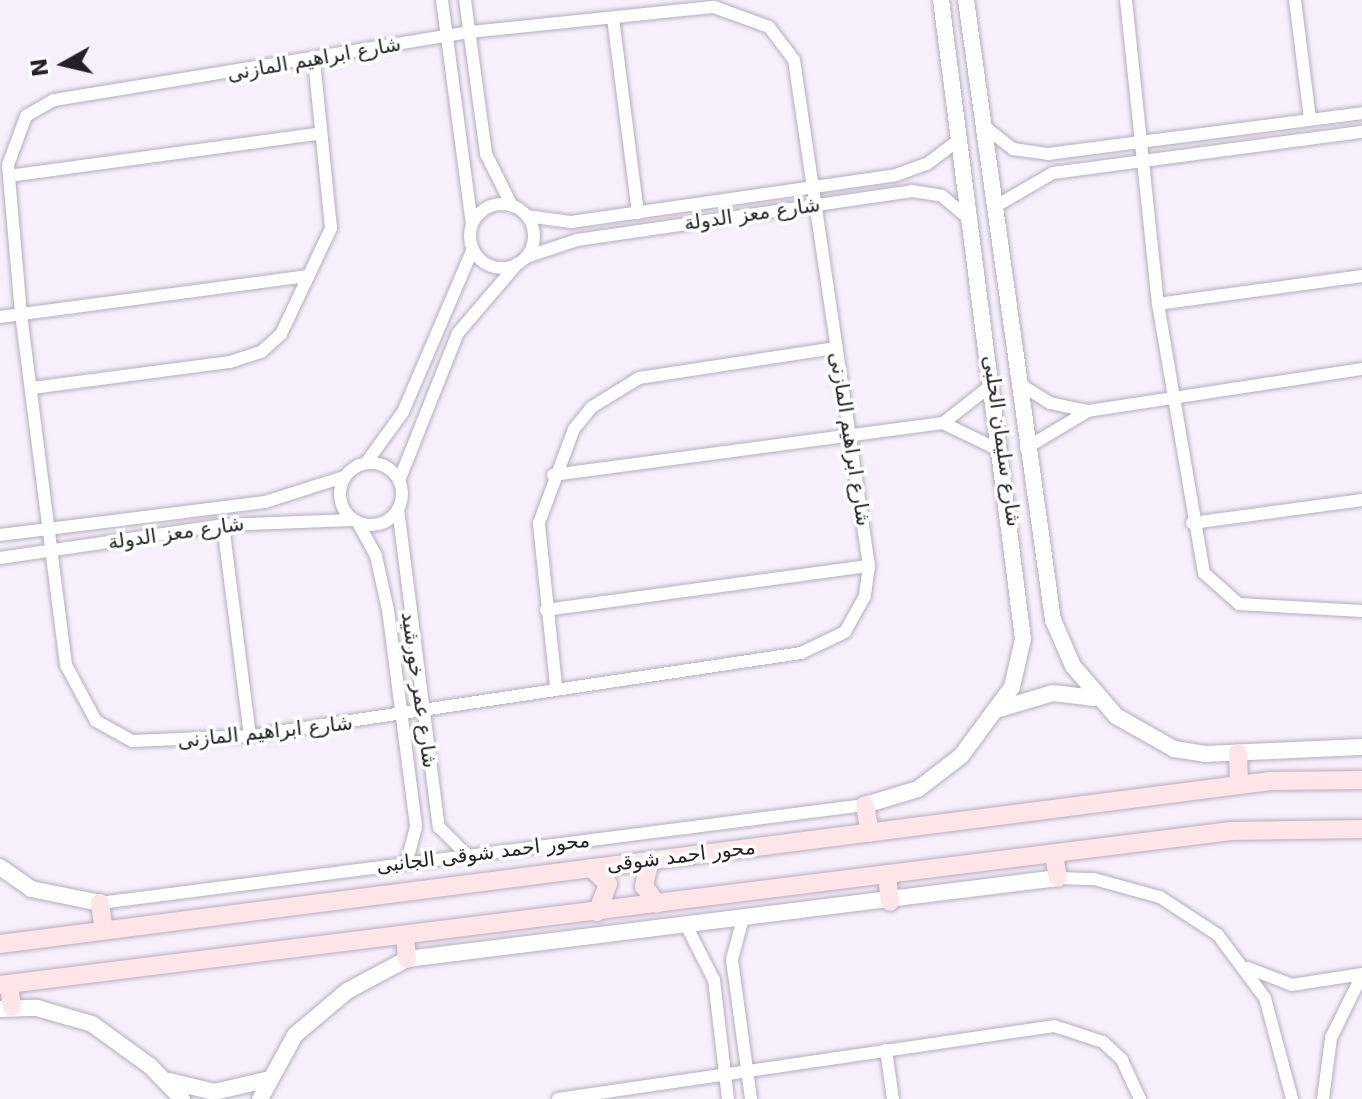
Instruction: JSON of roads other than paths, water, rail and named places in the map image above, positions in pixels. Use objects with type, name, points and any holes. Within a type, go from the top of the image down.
[{"type":"main road","points":[[1238,753],[1239,785]]},
{"type":"main road","name":"محور احمد شوقى","points":[[0,944],[1239,785],[1362,780]]},
{"type":"main road","points":[[865,805],[870,833]]},
{"type":"main road","points":[[6,1008],[5,985],[1231,831],[1362,829]]},
{"type":"main road","points":[[1054,854],[1058,878]]},
{"type":"main road","points":[[650,860],[644,886],[657,904]]},
{"type":"main road","points":[[591,868],[608,884],[597,912]]},
{"type":"main road","points":[[887,874],[890,902]]},
{"type":"main road","points":[[100,903],[104,930]]},
{"type":"main road","points":[[405,936],[407,959]]},
{"type":"street","points":[[442,0],[473,249],[403,412],[366,463],[344,477],[341,502],[355,521],[376,525],[398,509],[399,481],[458,333],[522,261],[534,241],[527,216],[512,206],[486,154],[465,0]]},
{"type":"street","name":"شارع سليمان الحلبى","points":[[865,805],[902,796],[947,768],[996,710],[1012,687],[1024,614],[941,0]]},
{"type":"street","name":"شارع سليمان الحلبى","points":[[966,0],[1026,448],[1053,620],[1073,666],[1095,698],[1143,737],[1174,749],[1238,753]]},
{"type":"street","points":[[1126,0],[1136,141],[1158,304],[1192,523],[1204,573],[1225,597],[1362,611]]},
{"type":"street","points":[[1295,0],[1310,119]]},
{"type":"street","name":"شارع ابراهيم المازنى","points":[[714,7],[769,27],[794,60],[869,566],[857,615],[818,648],[556,686],[401,717],[250,736],[132,741],[96,721],[71,686],[21,314],[9,176],[17,130],[54,100],[314,60],[470,32],[714,7]]},
{"type":"street","points":[[613,18],[638,213]]},
{"type":"street","points":[[949,51],[973,48]]},
{"type":"street","points":[[32,388],[261,352],[281,334],[331,228],[314,60]]},
{"type":"street","points":[[985,127],[997,141],[1030,153],[1362,113]]},
{"type":"street","points":[[996,206],[1039,177],[1362,132]]},
{"type":"street","points":[[9,176],[321,133]]},
{"type":"street","name":"شارع معز الدولة","points":[[527,216],[571,222],[912,170],[960,139]]},
{"type":"street","name":"شارع معز الدولة","points":[[522,261],[577,240],[815,205],[929,192],[971,221]]},
{"type":"street","points":[[472,224],[492,206],[512,206]]},
{"type":"street","points":[[473,249],[487,264],[522,261]]},
{"type":"street","points":[[0,317],[308,276]]},
{"type":"street","points":[[1158,304],[1362,276]]},
{"type":"street","points":[[983,307],[1009,304]]},
{"type":"street","points":[[556,686],[538,533],[553,475],[592,407],[639,378],[836,348]]},
{"type":"street","points":[[1018,383],[1050,403],[1088,411],[1362,369]]},
{"type":"street","points":[[553,475],[943,423],[994,383]]},
{"type":"street","points":[[1026,448],[1088,411]]},
{"type":"street","points":[[943,423],[1003,452]]},
{"type":"street","points":[[366,463],[385,467],[399,481]]},
{"type":"street","name":"شارع معز الدولة","points":[[0,535],[48,526],[265,502],[344,477]]},
{"type":"street","points":[[1192,523],[1362,500]]},
{"type":"street","name":"شارع عمر خورشيد","points":[[398,509],[440,833],[469,857]]},
{"type":"street","name":"شارع معز الدولة","points":[[0,558],[223,525],[355,521]]},
{"type":"street","name":"شارع عمر خورشيد","points":[[355,521],[382,576],[417,838],[406,864]]},
{"type":"street","points":[[223,525],[250,736]]},
{"type":"street","points":[[546,610],[869,566]]},
{"type":"street","points":[[1053,693],[1073,666]]},
{"type":"street","points":[[1012,687],[1029,697]]},
{"type":"street","points":[[996,710],[1029,697],[1053,693],[1095,698]]},
{"type":"street","points":[[1238,753],[1362,747]]},
{"type":"street","name":"محور احمد شوقى الجانبى","points":[[100,903],[865,805]]},
{"type":"street","points":[[0,867],[31,889],[100,903]]},
{"type":"street","points":[[260,1099],[266,1080],[319,1012],[407,959],[688,929],[1058,878],[1094,879],[1160,897],[1218,935],[1248,968],[1278,1029],[1292,1099]]},
{"type":"street","points":[[742,922],[732,960],[751,1099]]},
{"type":"street","points":[[688,929],[714,980],[728,1099]]},
{"type":"street","points":[[1248,968],[1292,985],[1362,974]]},
{"type":"street","points":[[1323,1099],[1331,1038],[1362,974]]},
{"type":"street","points":[[6,1008],[92,1024],[161,1075],[182,1099]]},
{"type":"street","points":[[558,1099],[1054,1026],[1079,1031],[1122,1060],[1140,1099]]},
{"type":"street","points":[[886,1050],[893,1099]]},
{"type":"street","points":[[161,1075],[214,1096],[234,1095],[266,1080]]}]
